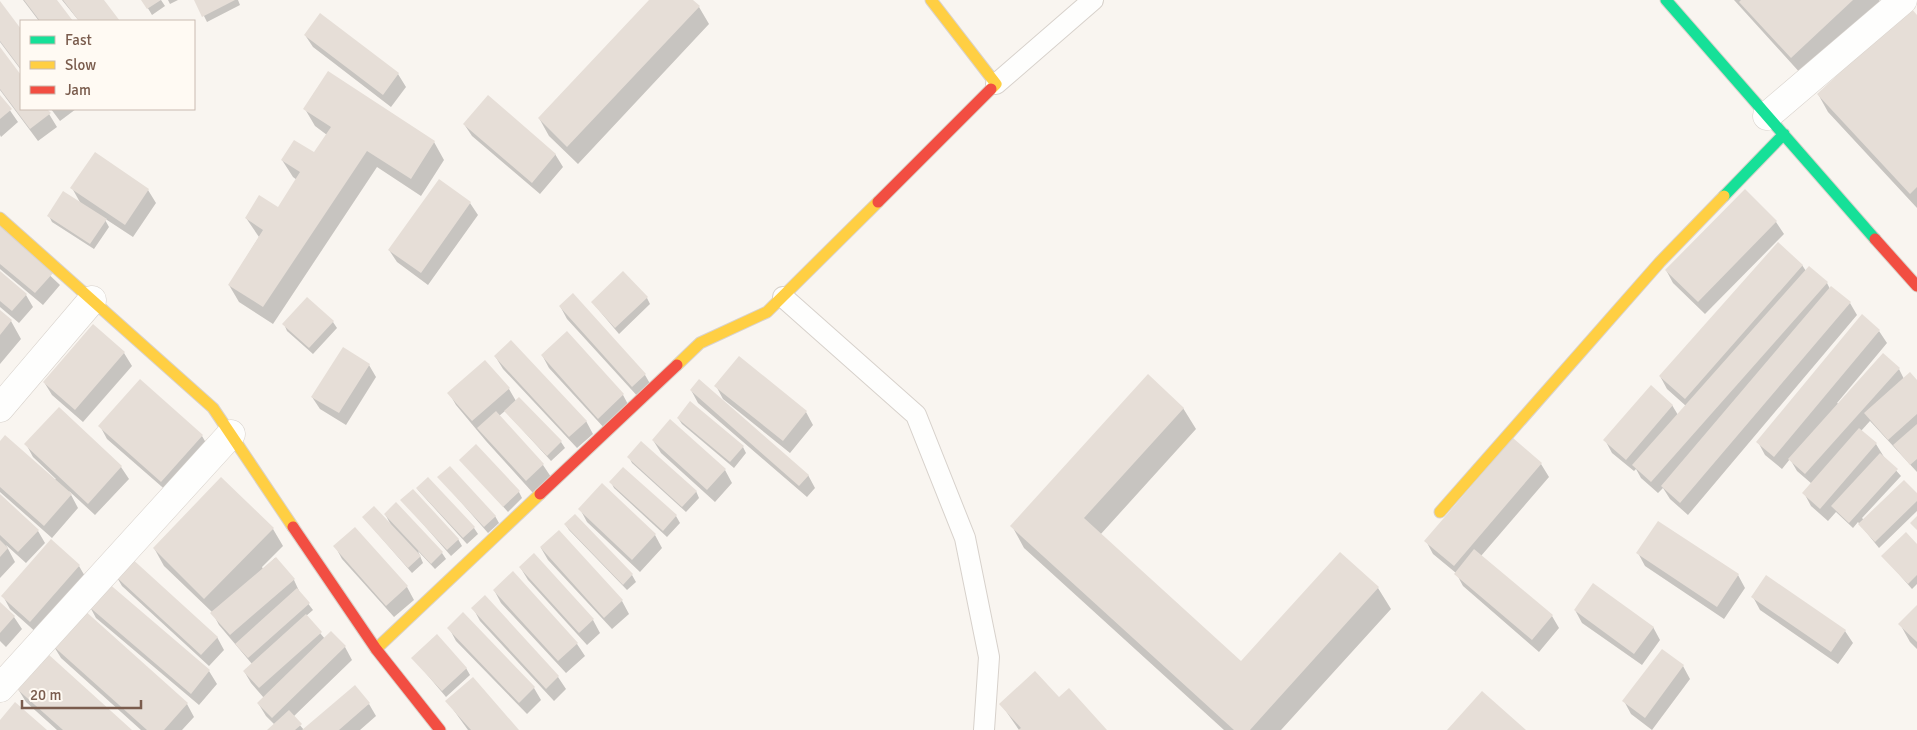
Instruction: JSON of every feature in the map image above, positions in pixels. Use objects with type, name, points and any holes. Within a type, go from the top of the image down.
[{"type":"street","points":[[376,649],[700,343],[767,312],[996,84],[931,0]]},
{"type":"street","points":[[1666,0],[1917,286]]},
{"type":"street","points":[[1440,512],[1660,262],[1776,125],[1903,0]]},
{"type":"street","points":[[0,218],[213,408],[376,649],[440,730]]},
{"type":"street","points":[[0,408],[92,300]]},
{"type":"street","points":[[0,688],[231,434]]},
{"type":"lane","points":[[996,84],[1093,0]]},
{"type":"lane","points":[[782,297],[916,415],[965,538],[989,657],[984,730]]},
{"type":"building","points":[[24,0],[57,0],[72,20],[39,20]]},
{"type":"building","points":[[63,0],[104,0],[119,20],[78,20]]},
{"type":"building","points":[[141,0],[161,0],[147,9]]},
{"type":"building","points":[[194,0],[235,0],[202,17]]},
{"type":"building","points":[[649,0],[693,0],[700,6],[567,147],[538,118]]},
{"type":"building","points":[[1741,0],[1853,0],[1791,58],[1739,2]]},
{"type":"building","points":[[0,1],[20,28],[20,68],[0,41]]},
{"type":"building","points":[[1910,7],[1917,15],[1917,187],[1910,194],[1817,94]]},
{"type":"building","points":[[320,13],[399,73],[383,95],[304,35]]},
{"type":"building","points":[[0,47],[20,74],[20,110],[48,110],[51,113],[30,129],[0,89]]},
{"type":"building","points":[[328,71],[435,141],[411,179],[367,151],[263,307],[228,285],[263,230],[245,218],[259,195],[278,207],[300,172],[281,160],[294,140],[314,152],[331,127],[303,109]]},
{"type":"building","points":[[0,95],[12,109],[0,119]]},
{"type":"building","points":[[488,95],[556,154],[532,183],[463,124]]},
{"type":"building","points":[[95,152],[149,189],[125,225],[70,188]]},
{"type":"building","points":[[439,179],[471,202],[421,273],[388,250]]},
{"type":"building","points":[[1745,189],[1777,221],[1698,302],[1665,270]]},
{"type":"building","points":[[63,191],[107,219],[90,244],[47,216]]},
{"type":"building","points":[[0,226],[54,272],[35,293],[0,264]]},
{"type":"building","points":[[1778,242],[1803,265],[1685,399],[1659,376]]},
{"type":"building","points":[[1809,266],[1828,282],[1651,482],[1632,465]]},
{"type":"building","points":[[0,271],[27,294],[12,311],[0,301]]},
{"type":"building","points":[[623,271],[648,297],[615,328],[591,302]]},
{"type":"building","points":[[1831,286],[1851,302],[1680,503],[1661,486]]},
{"type":"building","points":[[573,293],[646,374],[632,387],[559,306]]},
{"type":"building","points":[[307,297],[334,321],[309,348],[282,324]]},
{"type":"building","points":[[0,310],[12,320],[0,335]]},
{"type":"building","points":[[1862,314],[1880,330],[1774,457],[1756,442]]},
{"type":"building","points":[[93,324],[125,352],[75,410],[43,382]]},
{"type":"building","points":[[567,331],[624,394],[598,419],[541,355]]},
{"type":"building","points":[[511,340],[587,421],[569,437],[494,356]]},
{"type":"building","points":[[343,347],[370,364],[339,413],[311,397]]},
{"type":"building","points":[[1883,353],[1900,368],[1805,474],[1788,459]]},
{"type":"building","points":[[739,356],[807,411],[783,441],[714,386]]},
{"type":"building","points":[[485,360],[510,388],[472,421],[447,393]]},
{"type":"building","points":[[1910,372],[1917,380],[1917,414],[1888,440],[1864,413]]},
{"type":"building","points":[[1148,374],[1184,408],[1084,518],[1241,661],[1340,552],[1379,587],[1250,730],[1234,730],[1010,526]]},
{"type":"building","points":[[140,379],[203,435],[161,482],[98,426]]},
{"type":"building","points":[[699,379],[809,475],[799,486],[690,390]]},
{"type":"building","points":[[1651,385],[1673,405],[1626,460],[1603,440]]},
{"type":"building","points":[[519,397],[562,441],[547,456],[504,411]]},
{"type":"building","points":[[690,401],[744,446],[730,462],[677,418]]},
{"type":"building","points":[[59,407],[122,466],[88,504],[24,444]]},
{"type":"building","points":[[496,411],[544,464],[526,481],[477,428]]},
{"type":"building","points":[[670,419],[726,469],[707,490],[652,440]]},
{"type":"building","points":[[1917,424],[1917,459],[1910,465],[1893,445]]},
{"type":"building","points":[[1859,428],[1877,443],[1820,509],[1802,493]]},
{"type":"building","points":[[5,435],[72,494],[44,526],[0,487],[0,441]]},
{"type":"building","points":[[1513,438],[1542,463],[1454,566],[1424,541]]},
{"type":"building","points":[[641,441],[697,491],[682,507],[627,457]]},
{"type":"building","points":[[476,444],[520,491],[503,507],[459,460]]},
{"type":"building","points":[[1880,453],[1898,469],[1849,523],[1831,506]]},
{"type":"building","points":[[450,466],[496,516],[484,527],[437,477]]},
{"type":"building","points":[[623,467],[677,515],[663,531],[609,482]]},
{"type":"building","points":[[221,477],[274,528],[204,599],[153,548]]},
{"type":"building","points":[[428,477],[475,527],[463,538],[416,488]]},
{"type":"building","points":[[1904,480],[1917,493],[1917,501],[1875,542],[1858,524]]},
{"type":"building","points":[[602,483],[656,534],[632,560],[578,509]]},
{"type":"building","points":[[413,489],[459,539],[447,550],[400,500]]},
{"type":"building","points":[[0,494],[39,530],[18,552],[0,535]]},
{"type":"building","points":[[396,502],[443,552],[431,564],[384,514]]},
{"type":"building","points":[[374,506],[421,556],[408,568],[362,517]]},
{"type":"building","points":[[575,514],[633,574],[623,585],[564,524]]},
{"type":"building","points":[[1917,516],[1917,530],[1910,523]]},
{"type":"building","points":[[1658,521],[1739,574],[1717,607],[1636,553]]},
{"type":"building","points":[[355,527],[408,586],[386,606],[333,546]]},
{"type":"building","points":[[559,530],[623,600],[604,618],[540,547]]},
{"type":"building","points":[[1906,532],[1917,544],[1917,575],[1908,584],[1881,556]]},
{"type":"building","points":[[51,539],[80,565],[30,622],[1,596]]},
{"type":"building","points":[[0,540],[8,548],[0,557]]},
{"type":"building","points":[[1474,549],[1553,615],[1532,640],[1454,574]]},
{"type":"building","points":[[534,553],[594,619],[579,633],[519,567]]},
{"type":"building","points":[[129,556],[218,637],[201,655],[113,574]]},
{"type":"building","points":[[276,557],[295,579],[230,635],[210,613]]},
{"type":"building","points":[[513,571],[578,643],[558,661],[493,590]]},
{"type":"building","points":[[1766,575],[1846,630],[1831,652],[1751,597]]},
{"type":"building","points":[[107,582],[210,670],[191,694],[87,605]]},
{"type":"building","points":[[1593,583],[1654,627],[1634,654],[1574,610]]},
{"type":"building","points":[[297,588],[310,603],[248,658],[235,644]]},
{"type":"building","points":[[485,595],[559,676],[546,689],[471,608]]},
{"type":"building","points":[[0,602],[15,616],[0,633]]},
{"type":"building","points":[[1917,605],[1917,642],[1898,624]]},
{"type":"building","points":[[83,609],[188,703],[164,730],[147,730],[52,645]]},
{"type":"building","points":[[463,612],[535,687],[519,703],[447,628]]},
{"type":"building","points":[[306,614],[322,632],[259,688],[243,671]]},
{"type":"building","points":[[331,631],[346,646],[272,718],[257,703]]},
{"type":"building","points":[[437,634],[467,668],[442,691],[411,658]]},
{"type":"building","points":[[1662,649],[1684,665],[1645,718],[1622,701]]},
{"type":"building","points":[[48,654],[132,730],[63,730],[17,689]]},
{"type":"building","points":[[1035,671],[1059,697],[1069,688],[1107,730],[1018,730],[1021,728],[999,704]]},
{"type":"building","points":[[473,677],[519,730],[471,730],[445,701]]},
{"type":"building","points":[[355,685],[370,703],[339,730],[302,730]]},
{"type":"building","points":[[1482,691],[1526,730],[1447,730]]},
{"type":"building","points":[[15,702],[47,730],[0,730],[0,720]]},
{"type":"building","points":[[289,710],[302,724],[295,730],[267,730]]},
{"type":"traffic: fast","points":[[1666,0],[1875,239]]},
{"type":"traffic: fast","points":[[1724,196],[1784,134]]},
{"type":"traffic: slow","points":[[931,0],[996,84],[991,89]]},
{"type":"traffic: slow","points":[[1440,512],[1660,262],[1724,196]]},
{"type":"traffic: slow","points":[[677,365],[700,343],[767,312],[878,202]]},
{"type":"traffic: slow","points":[[0,218],[213,408],[293,527]]},
{"type":"traffic: slow","points":[[376,649],[540,494]]},
{"type":"traffic: jam","points":[[878,202],[991,89]]},
{"type":"traffic: jam","points":[[1875,239],[1917,286]]},
{"type":"traffic: jam","points":[[540,494],[677,365]]},
{"type":"traffic: jam","points":[[293,527],[376,649],[440,730]]}]
